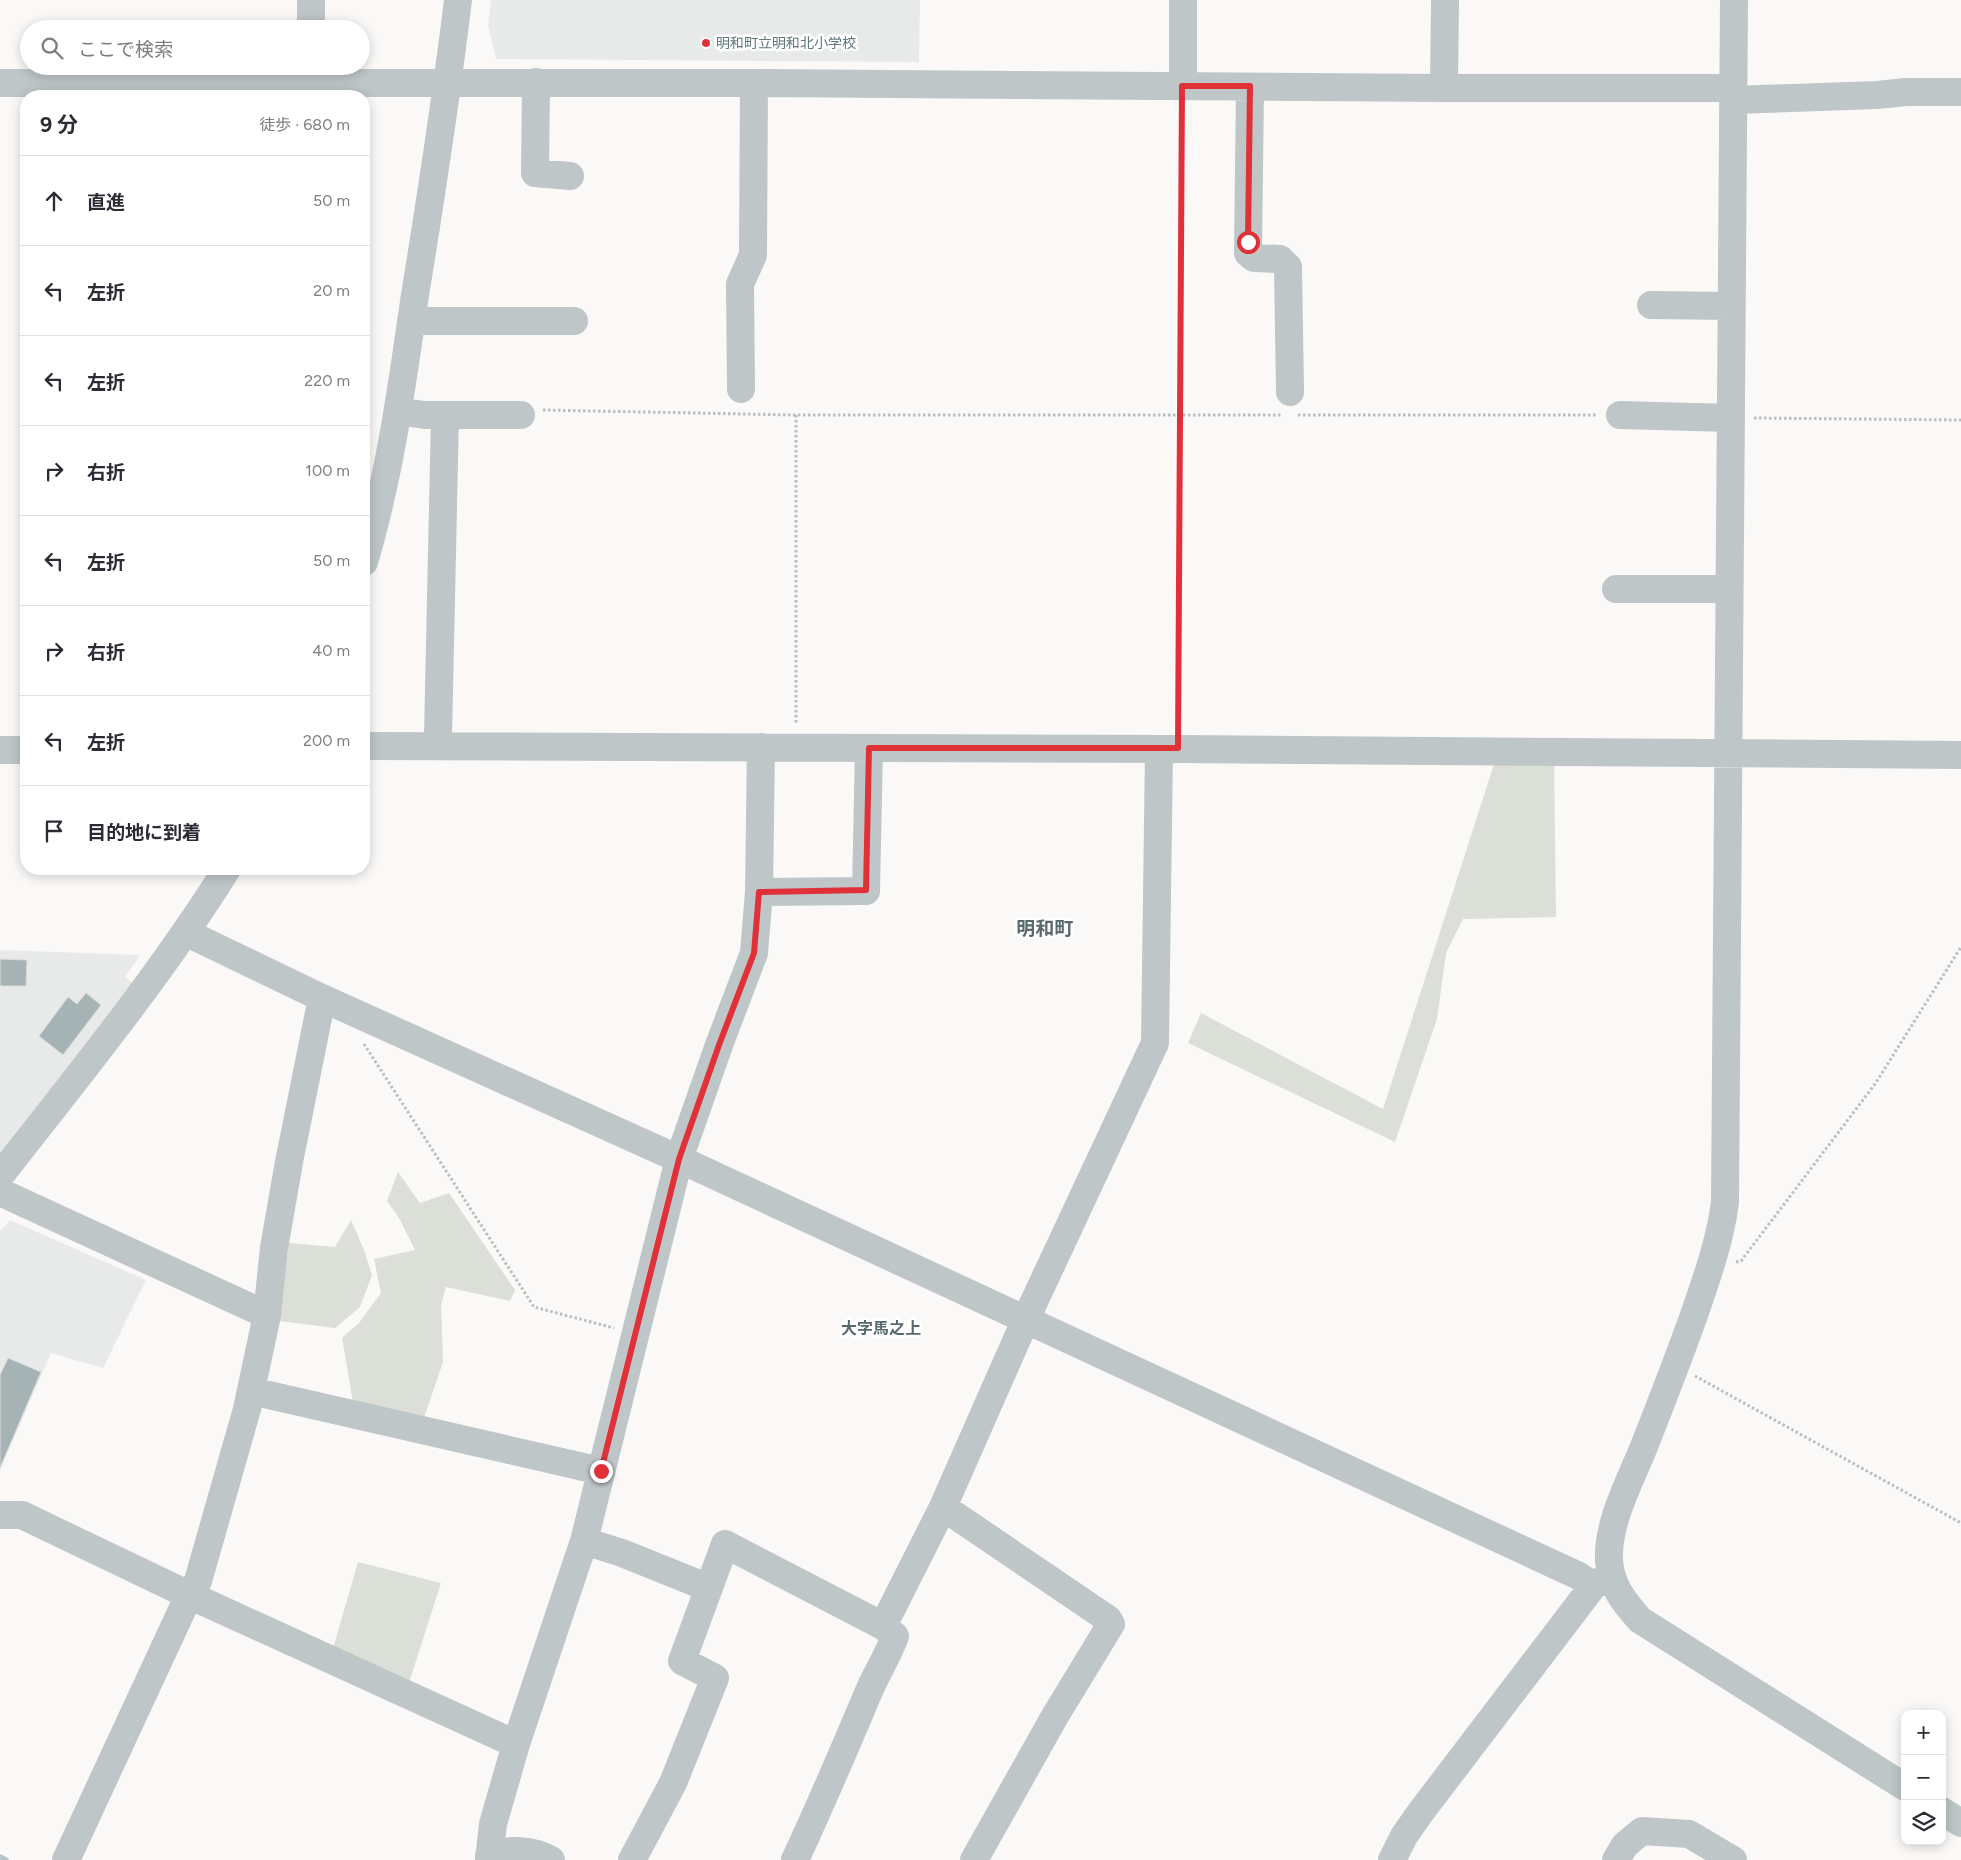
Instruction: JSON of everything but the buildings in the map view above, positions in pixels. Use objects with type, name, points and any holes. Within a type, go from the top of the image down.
[{"type":"street","points":[[311,0],[311,20]]},
{"type":"street","points":[[370,539],[381,498],[398,410],[448,82],[458,0]]},
{"type":"street","points":[[1182,86],[1183,0]]},
{"type":"street","points":[[1444,88],[1445,0]]},
{"type":"street","points":[[1392,1860],[1404,1836],[1420,1813],[1602,1581],[1609,1559],[1613,1528],[1675,1365],[1710,1268],[1722,1226],[1725,1202],[1734,0]]},
{"type":"street","points":[[536,82],[535,173],[570,176]]},
{"type":"street","points":[[0,83],[754,83],[1444,88],[1733,94],[1877,95],[1906,92],[1961,92]]},
{"type":"street","points":[[741,389],[740,284],[753,255],[754,83]]},
{"type":"street","points":[[1250,86],[1248,253],[1254,258],[1280,259],[1288,267],[1290,392]]},
{"type":"street","points":[[1651,304],[1731,306]]},
{"type":"street","points":[[412,321],[574,322]]},
{"type":"street","points":[[398,410],[424,415],[521,415]]},
{"type":"street","points":[[438,736],[445,415]]},
{"type":"street","points":[[1620,415],[1730,418]]},
{"type":"street","points":[[1616,589],[1729,590]]},
{"type":"street","points":[[370,746],[1168,749],[1961,755]]},
{"type":"street","points":[[551,1860],[530,1853],[507,1850],[489,1858],[492,1824],[516,1744],[584,1541],[679,1159],[754,953],[759,892],[761,747]]},
{"type":"street","points":[[759,892],[866,890],[869,748]]},
{"type":"street","points":[[883,1626],[943,1507],[1025,1321],[1155,1043],[1168,749]]},
{"type":"street","points":[[0,750],[20,750]]},
{"type":"street","points":[[0,1176],[187,933],[223,875]]},
{"type":"street","points":[[187,933],[322,998],[679,1159],[1025,1321],[1579,1576],[1602,1581],[1617,1591],[1640,1620],[1655,1631],[1901,1785]]},
{"type":"street","points":[[66,1860],[189,1595],[198,1581],[251,1390],[267,1315],[279,1219],[322,998]]},
{"type":"street","points":[[0,1192],[267,1315]]},
{"type":"street","points":[[251,1390],[601,1471]]},
{"type":"street","points":[[943,1507],[1108,1619],[1111,1624],[1054,1716],[974,1860]]},
{"type":"street","points":[[0,1515],[22,1515],[189,1595],[516,1744]]},
{"type":"street","points":[[584,1541],[622,1553],[709,1588]]},
{"type":"street","points":[[632,1860],[673,1783],[715,1678],[682,1661],[726,1544],[883,1626],[895,1636],[889,1655],[870,1688],[845,1750],[795,1860]]},
{"type":"street","points":[[1946,1814],[1961,1823]]},
{"type":"street","points":[[1616,1860],[1626,1845],[1642,1831],[1690,1834],[1732,1860]]},
{"type":"path","points":[[1168,749],[1182,415],[1182,86]]},
{"type":"path","points":[[521,415],[526,410],[796,415],[1620,415]]},
{"type":"path","points":[[796,415],[796,747]]},
{"type":"path","points":[[1730,418],[1961,420]]},
{"type":"path","points":[[1710,1268],[1741,1261],[1875,1084],[1961,947]]},
{"type":"path","points":[[360,1038],[534,1307],[634,1334]]},
{"type":"path","points":[[1675,1365],[1961,1523]]},
{"type":"shaded area","name":"明和町立明和北小学校","points":[[491,0],[920,0],[919,62],[496,59],[488,26]]},
{"type":"shaded area","points":[[1496,758],[1554,758],[1556,917],[1463,919],[1446,953],[1437,1019],[1395,1142],[1188,1043],[1201,1013],[1383,1109]]},
{"type":"shaded area","points":[[0,950],[140,955],[125,977],[133,983],[0,1158]]},
{"type":"shaded area","points":[[398,1172],[420,1203],[449,1193],[515,1290],[510,1301],[446,1287],[441,1305],[443,1362],[422,1424],[354,1408],[342,1338],[359,1323],[381,1293],[374,1259],[415,1250],[399,1218],[387,1201]]},
{"type":"shaded area","points":[[10,1220],[146,1280],[103,1368],[51,1353],[0,1470],[0,1231]]},
{"type":"shaded area","points":[[351,1220],[372,1275],[360,1307],[335,1328],[279,1321],[289,1243],[335,1247]]},
{"type":"shaded area","points":[[358,1562],[441,1583],[408,1686],[332,1652]]},
{"type":"waterway","points":[[0,1857],[6,1860]]},
{"type":"place","name":"明和町立明和北小学校","points":[[706,43]]},
{"type":"district","name":"明和町","points":[[1045,928]]},
{"type":"district","name":"大字馬之上","points":[[881,1328]]},
{"type":"route","points":[[601,1471],[679,1159],[754,953],[759,892],[866,890],[869,748],[1178,748],[1182,415],[1182,86],[1250,86],[1248,242]]}]
